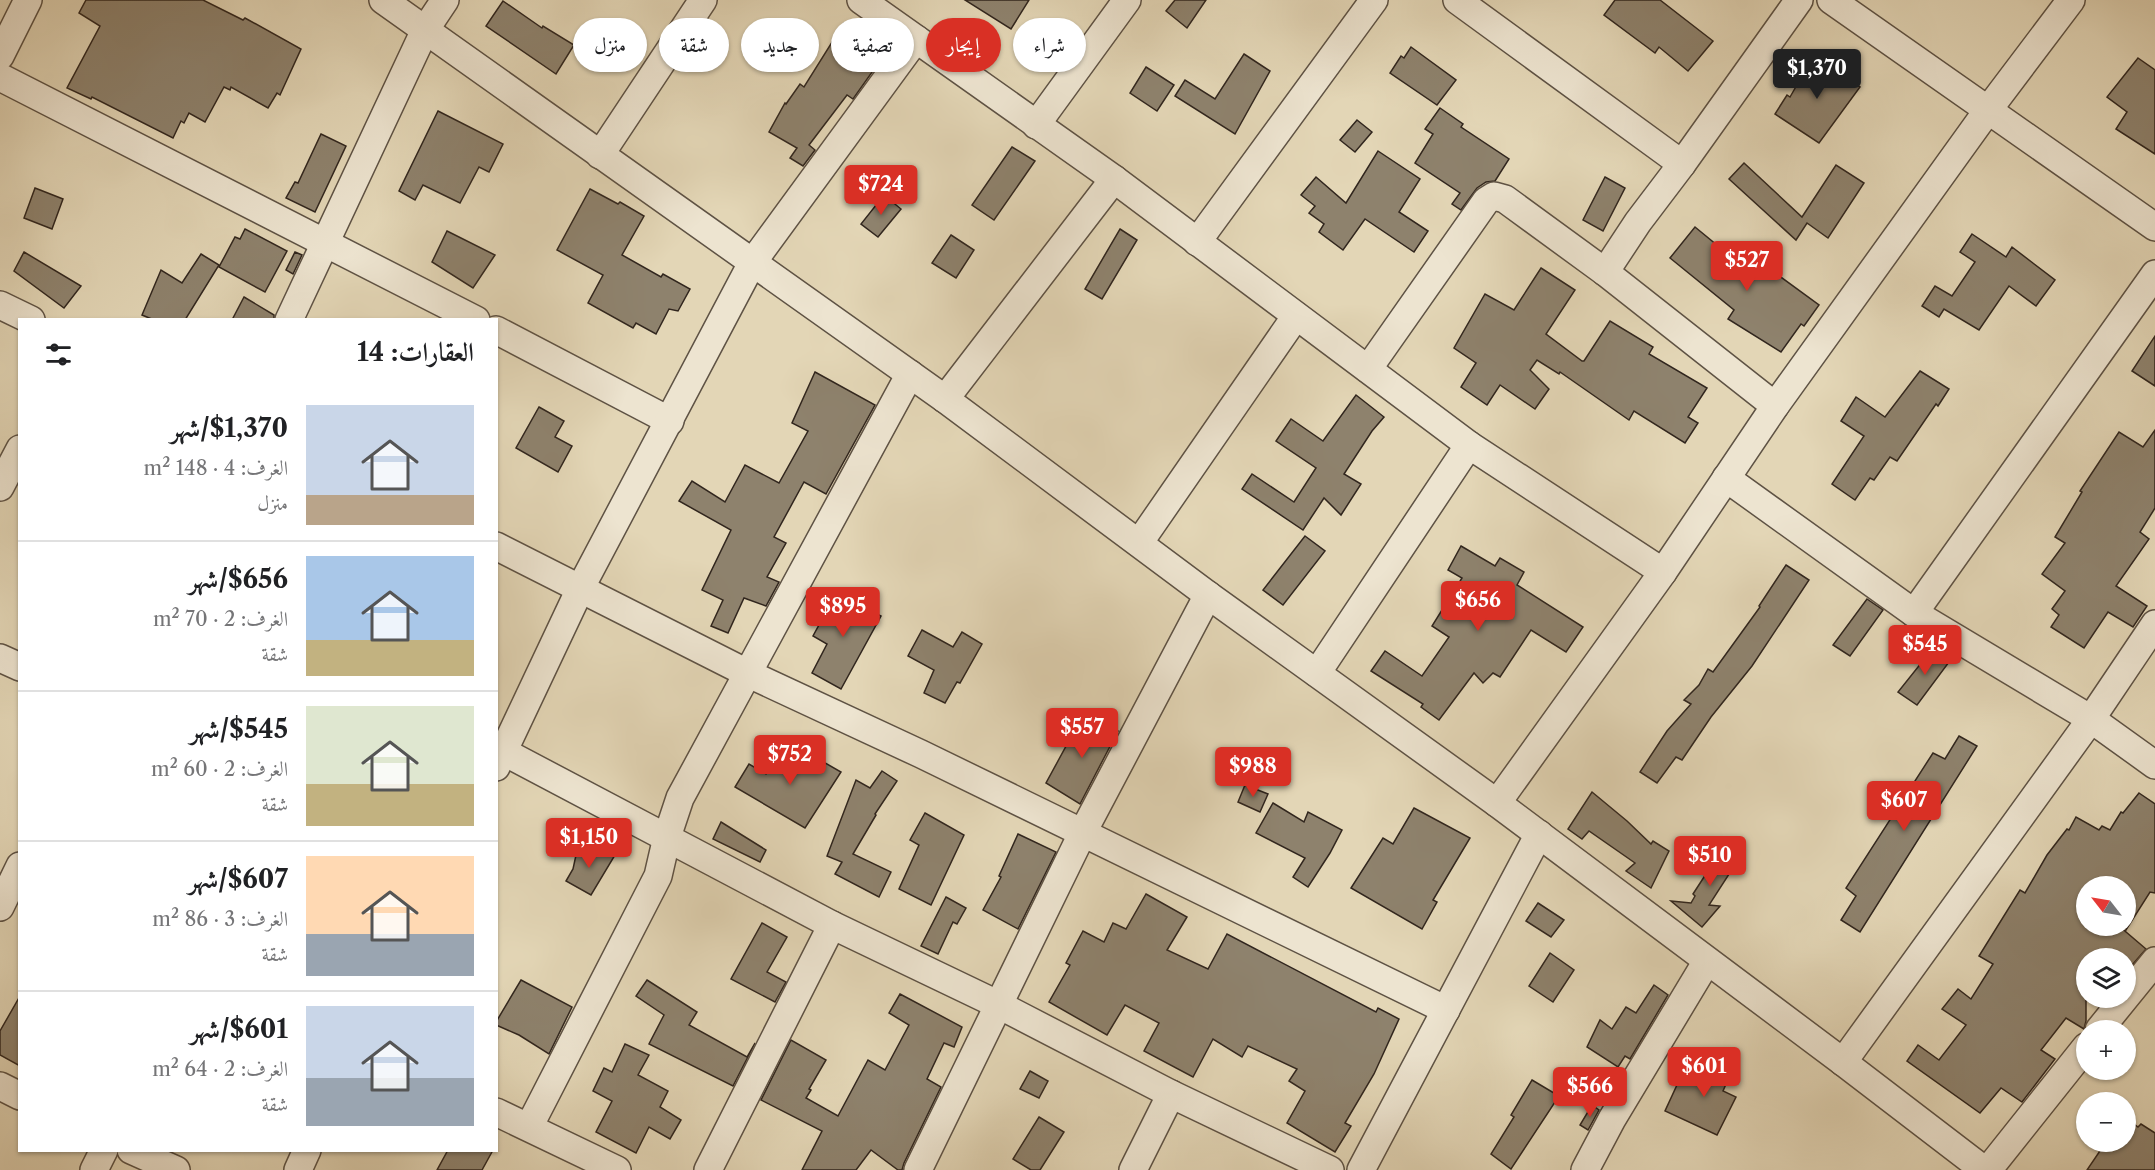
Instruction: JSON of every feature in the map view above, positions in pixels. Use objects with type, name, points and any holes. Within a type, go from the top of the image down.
[{"type":"street","points":[[0,56],[28,0]]},
{"type":"street","points":[[383,0],[945,399],[1208,595],[1539,834],[1986,1170],[2076,1059]]},
{"type":"street","points":[[290,318],[425,30],[445,0]]},
{"type":"street","points":[[600,155],[703,0]]},
{"type":"street","points":[[861,0],[1113,179],[1469,444],[1663,572]]},
{"type":"street","points":[[1036,125],[1127,0]]},
{"type":"street","points":[[1197,242],[1374,0]]},
{"type":"street","points":[[1457,0],[1682,164]]},
{"type":"street","points":[[1605,272],[1638,222],[1799,0]]},
{"type":"street","points":[[1831,0],[2155,227]]},
{"type":"street","points":[[1497,803],[1663,572],[1775,406],[1988,110],[2071,0]]},
{"type":"street","points":[[916,39],[752,263],[581,587],[500,760],[667,837],[832,925],[999,1005],[1171,1094],[1330,1170]]},
{"type":"street","points":[[0,77],[326,241],[472,318]]},
{"type":"street","points":[[945,399],[1113,179]]},
{"type":"street","points":[[1368,369],[1486,201],[1494,196],[1505,199],[1605,272],[1775,406]]},
{"type":"street","points":[[1914,613],[2155,274]]},
{"type":"street","points":[[0,305],[28,318]]},
{"type":"street","points":[[1139,543],[1296,316]]},
{"type":"street","points":[[498,331],[670,421]]},
{"type":"street","points":[[529,1127],[658,876],[667,837],[680,798],[910,374]]},
{"type":"street","points":[[1317,673],[1469,444]]},
{"type":"street","points":[[0,487],[18,453]]},
{"type":"street","points":[[1726,478],[1914,613],[2091,719],[2155,765]]},
{"type":"street","points":[[498,547],[749,674],[1083,832],[1446,1010]]},
{"type":"street","points":[[918,1170],[1083,832],[1208,595]]},
{"type":"street","points":[[1843,1062],[2091,719],[2155,624]]},
{"type":"street","points":[[0,658],[18,666]]},
{"type":"street","points":[[1361,1170],[1539,834]]},
{"type":"street","points":[[0,907],[14,868]]},
{"type":"street","points":[[708,1170],[832,925]]},
{"type":"street","points":[[1585,1170],[1611,1119],[1707,961]]},
{"type":"street","points":[[2107,1020],[2155,961]]},
{"type":"street","points":[[0,1086],[18,1095]]},
{"type":"street","points":[[1133,1170],[1171,1094]]},
{"type":"street","points":[[498,1113],[616,1170]]},
{"type":"street","points":[[94,1170],[103,1152]]},
{"type":"street","points":[[136,1152],[176,1170]]},
{"type":"street","points":[[298,1170],[306,1152]]},
{"type":"building","points":[[86,0],[203,0],[243,20],[245,18],[301,49],[280,95],[277,93],[268,108],[231,87],[230,90],[224,87],[205,122],[189,113],[184,123],[181,121],[173,138],[92,97],[91,99],[67,88],[100,26],[79,13]]},
{"type":"building","points":[[965,0],[1029,0],[1018,18],[1013,18],[1011,29],[1001,23],[1001,18],[994,18]]},
{"type":"building","points":[[1175,0],[1206,0],[1187,28],[1166,11]]},
{"type":"building","points":[[1615,0],[1660,0],[1713,41],[1688,71],[1659,47],[1655,53],[1604,15]]},
{"type":"building","points":[[503,1],[542,28],[543,26],[573,44],[573,47],[556,74],[486,26]]},
{"type":"building","points":[[831,44],[831,72],[872,72],[853,99],[847,95],[809,145],[815,150],[803,166],[790,158],[797,148],[769,132],[785,103],[800,84],[804,87],[813,72],[819,72],[819,63]]},
{"type":"building","points":[[1411,47],[1456,80],[1437,105],[1390,73],[1401,56],[1404,58]]},
{"type":"building","points":[[1244,54],[1270,71],[1235,134],[1175,96],[1185,80],[1215,99]]},
{"type":"building","points":[[1813,57],[1860,87],[1819,143],[1775,114],[1787,95],[1790,97]]},
{"type":"building","points":[[2138,58],[2155,70],[2155,154],[2116,129],[2127,112],[2107,97]]},
{"type":"building","points":[[1146,67],[1174,85],[1157,111],[1130,93]]},
{"type":"building","points":[[1440,108],[1463,124],[1461,127],[1509,159],[1495,181],[1486,182],[1477,188],[1461,210],[1452,204],[1460,193],[1415,163],[1433,134],[1425,129]]},
{"type":"building","points":[[438,111],[503,144],[489,172],[479,167],[460,203],[423,185],[415,200],[399,191]]},
{"type":"building","points":[[1357,120],[1372,132],[1355,152],[1340,140]]},
{"type":"building","points":[[321,134],[346,146],[315,212],[286,198],[295,182],[298,183]]},
{"type":"building","points":[[1012,147],[1035,161],[994,220],[972,205]]},
{"type":"building","points":[[1378,151],[1420,179],[1399,212],[1428,231],[1414,252],[1365,219],[1343,250],[1319,232],[1324,224],[1309,213],[1315,206],[1301,195],[1316,177],[1346,203]]},
{"type":"building","points":[[1744,163],[1802,217],[1836,165],[1864,183],[1828,238],[1807,223],[1796,240],[1729,179]]},
{"type":"building","points":[[1605,177],[1625,188],[1603,231],[1583,220]]},
{"type":"building","points":[[35,188],[63,199],[52,229],[24,218]]},
{"type":"building","points":[[590,189],[644,216],[622,255],[661,277],[663,274],[690,289],[678,311],[669,309],[656,334],[636,323],[633,328],[588,303],[603,275],[557,250]]},
{"type":"building","points":[[884,195],[901,209],[878,237],[861,224]]},
{"type":"building","points":[[1695,227],[1754,278],[1763,264],[1819,305],[1804,326],[1801,324],[1781,352],[1728,319],[1734,310],[1670,258]]},
{"type":"building","points":[[245,229],[287,251],[265,292],[219,267],[235,237],[240,239]]},
{"type":"building","points":[[1120,229],[1137,240],[1102,299],[1085,289]]},
{"type":"building","points":[[447,231],[495,255],[473,288],[432,262]]},
{"type":"building","points":[[1972,234],[2006,257],[2012,247],[2055,280],[2036,306],[2009,286],[1979,330],[1944,309],[1939,317],[1922,306],[1935,286],[1952,296],[1975,262],[1960,252]]},
{"type":"building","points":[[951,235],[974,250],[956,278],[932,263]]},
{"type":"building","points":[[24,252],[81,286],[64,308],[14,271]]},
{"type":"building","points":[[295,252],[302,255],[293,274],[286,270]]},
{"type":"building","points":[[201,254],[219,265],[186,318],[149,318],[142,315],[161,270],[182,283]]},
{"type":"building","points":[[1541,268],[1575,290],[1546,334],[1582,361],[1610,321],[1653,347],[1649,354],[1707,388],[1688,417],[1698,423],[1685,443],[1634,411],[1629,420],[1560,372],[1559,374],[1537,360],[1530,370],[1549,389],[1535,409],[1500,385],[1487,405],[1461,387],[1476,363],[1454,348],[1485,294],[1514,310]]},
{"type":"building","points":[[244,297],[274,315],[274,318],[233,318]]},
{"type":"building","points":[[2155,336],[2155,386],[2132,371]]},
{"type":"building","points":[[1920,371],[1949,389],[1897,461],[1890,457],[1874,480],[1870,478],[1855,500],[1832,484],[1864,436],[1841,421],[1856,397],[1885,417]]},
{"type":"building","points":[[815,372],[875,405],[826,494],[804,482],[774,537],[786,543],[767,577],[779,582],[766,606],[744,598],[728,633],[711,626],[723,600],[702,590],[731,530],[679,501],[692,481],[725,502],[745,465],[779,483],[808,431],[792,423]]},
{"type":"building","points":[[1356,395],[1384,417],[1344,474],[1361,484],[1341,515],[1324,498],[1303,530],[1242,489],[1252,474],[1294,502],[1316,468],[1276,441],[1291,419],[1323,441]]},
{"type":"building","points":[[539,407],[564,421],[555,437],[572,446],[558,472],[516,448]]},
{"type":"building","points":[[2155,430],[2155,508],[2140,532],[2149,539],[2116,586],[2147,606],[2133,627],[2108,612],[2084,648],[2051,627],[2059,615],[2052,609],[2065,591],[2042,574],[2065,543],[2055,537],[2082,492],[2080,491],[2119,432],[2143,447]]},
{"type":"building","points":[[1305,536],[1325,551],[1283,605],[1263,590]]},
{"type":"building","points":[[1461,546],[1495,566],[1500,558],[1524,572],[1517,585],[1583,627],[1566,652],[1531,630],[1500,677],[1493,673],[1483,683],[1474,673],[1439,720],[1421,707],[1423,704],[1371,671],[1385,651],[1422,676],[1449,637],[1432,626],[1462,578],[1448,570]]},
{"type":"building","points":[[1786,565],[1809,580],[1752,666],[1711,717],[1682,760],[1676,757],[1657,783],[1640,772],[1667,731],[1691,704],[1684,700],[1699,685],[1708,669],[1713,672],[1760,607]]},
{"type":"building","points":[[837,592],[881,616],[841,689],[812,673],[827,644],[813,636]]},
{"type":"building","points":[[1867,599],[1883,610],[1850,656],[1833,645]]},
{"type":"building","points":[[922,630],[953,647],[962,632],[982,644],[960,683],[957,682],[945,703],[924,693],[934,670],[908,656]]},
{"type":"building","points":[[1934,647],[1952,658],[1917,705],[1898,692]]},
{"type":"building","points":[[1091,716],[1118,731],[1080,804],[1046,783],[1077,726],[1084,729]]},
{"type":"building","points":[[1959,736],[1977,746],[1860,932],[1841,920],[1856,896],[1846,888],[1933,753],[1945,759]]},
{"type":"building","points":[[776,748],[818,765],[820,760],[841,772],[805,828],[735,787],[749,764],[766,774]]},
{"type":"building","points":[[882,771],[897,781],[875,814],[853,854],[891,872],[879,897],[835,874],[842,862],[827,856],[856,780],[870,788]]},
{"type":"building","points":[[1245,785],[1268,794],[1260,812],[1238,802]]},
{"type":"building","points":[[1592,792],[1651,844],[1653,841],[1669,851],[1651,888],[1626,871],[1635,863],[1589,831],[1582,839],[1568,829]]},
{"type":"building","points":[[2139,793],[2155,804],[2155,893],[2150,892],[2136,914],[2136,876],[2076,876],[2076,936],[2131,936],[2146,949],[2136,960],[2136,948],[2076,948],[2076,1008],[2086,1008],[2086,1020],[2076,1020],[2076,1024],[2066,1018],[2041,1050],[2055,1059],[2022,1102],[2001,1088],[1980,1113],[1907,1061],[1918,1045],[1939,1060],[1966,1025],[1942,1009],[1958,989],[1971,999],[1993,964],[1979,956],[2020,890],[2025,893],[2047,855],[2067,829],[2069,830],[2076,817],[2099,830],[2102,826],[2110,830],[2121,812],[2123,813]]},
{"type":"building","points":[[1273,803],[1304,822],[1308,812],[1342,830],[1308,887],[1293,877],[1305,858],[1256,833]]},
{"type":"building","points":[[1414,808],[1470,838],[1433,900],[1437,902],[1422,929],[1351,888],[1383,838],[1393,844]]},
{"type":"building","points":[[925,813],[964,835],[931,905],[899,889],[919,845],[910,840]]},
{"type":"building","points":[[721,822],[766,850],[760,862],[713,839]]},
{"type":"building","points":[[1018,834],[1056,852],[1018,929],[983,910],[1001,877],[999,876]]},
{"type":"building","points":[[1728,845],[1742,854],[1709,905],[1720,906],[1702,927],[1671,901],[1691,903],[1695,896],[1693,894],[1717,857]]},
{"type":"building","points":[[578,846],[615,855],[591,895],[566,881],[573,869]]},
{"type":"building","points":[[1146,894],[1187,917],[1167,950],[1208,969],[1227,934],[1376,1012],[1378,1008],[1399,1019],[1374,1074],[1345,1123],[1351,1126],[1335,1152],[1287,1123],[1305,1091],[1289,1081],[1297,1069],[1248,1046],[1242,1057],[1213,1039],[1193,1077],[1144,1051],[1159,1023],[1125,1005],[1107,1035],[1049,1002],[1070,965],[1066,963],[1083,931],[1104,942],[1113,923],[1126,929]]},
{"type":"building","points":[[946,897],[966,908],[957,924],[953,922],[938,954],[921,946]]},
{"type":"building","points":[[1538,903],[1564,920],[1551,937],[1526,921]]},
{"type":"building","points":[[762,923],[787,937],[767,972],[786,982],[775,1002],[731,979]]},
{"type":"building","points":[[1550,953],[1574,970],[1553,1002],[1529,986]]},
{"type":"building","points":[[521,980],[572,1007],[549,1054],[519,1035],[498,1026],[498,1019]]},
{"type":"building","points":[[647,980],[697,1012],[689,1025],[747,1057],[755,1043],[733,1086],[649,1044],[664,1015],[636,996]]},
{"type":"building","points":[[1654,985],[1668,995],[1630,1059],[1625,1056],[1618,1067],[1587,1047],[1600,1020],[1612,1029],[1626,1007],[1636,1013]]},
{"type":"building","points":[[900,994],[962,1027],[954,1047],[944,1043],[927,1079],[941,1087],[902,1170],[898,1170],[871,1150],[856,1170],[802,1170],[822,1131],[761,1100],[791,1040],[826,1060],[806,1098],[838,1116],[868,1060],[885,1070],[909,1025],[889,1013]]},
{"type":"building","points":[[18,1000],[18,1065],[0,1055],[0,1031]]},
{"type":"building","points":[[625,1044],[649,1055],[638,1075],[668,1091],[660,1107],[681,1120],[670,1139],[649,1127],[636,1153],[596,1132],[612,1101],[593,1091],[604,1068],[612,1072]]},
{"type":"building","points":[[1715,1059],[1734,1066],[1723,1091],[1736,1097],[1717,1135],[1665,1111],[1683,1072],[1705,1082]]},
{"type":"building","points":[[1030,1071],[1048,1081],[1039,1098],[1020,1089]]},
{"type":"building","points":[[1532,1080],[1559,1096],[1511,1169],[1491,1154],[1514,1117],[1511,1115]]},
{"type":"building","points":[[1592,1105],[1599,1110],[1588,1130],[1580,1125]]},
{"type":"building","points":[[1039,1117],[1064,1132],[1040,1170],[1031,1170],[1013,1159]]},
{"type":"building","points":[[2141,1124],[2155,1133],[2155,1170],[2087,1170],[2099,1152],[2136,1152],[2136,1126],[2138,1127]]},
{"type":"building","points":[[447,1152],[492,1152],[482,1170],[437,1170]]}]
